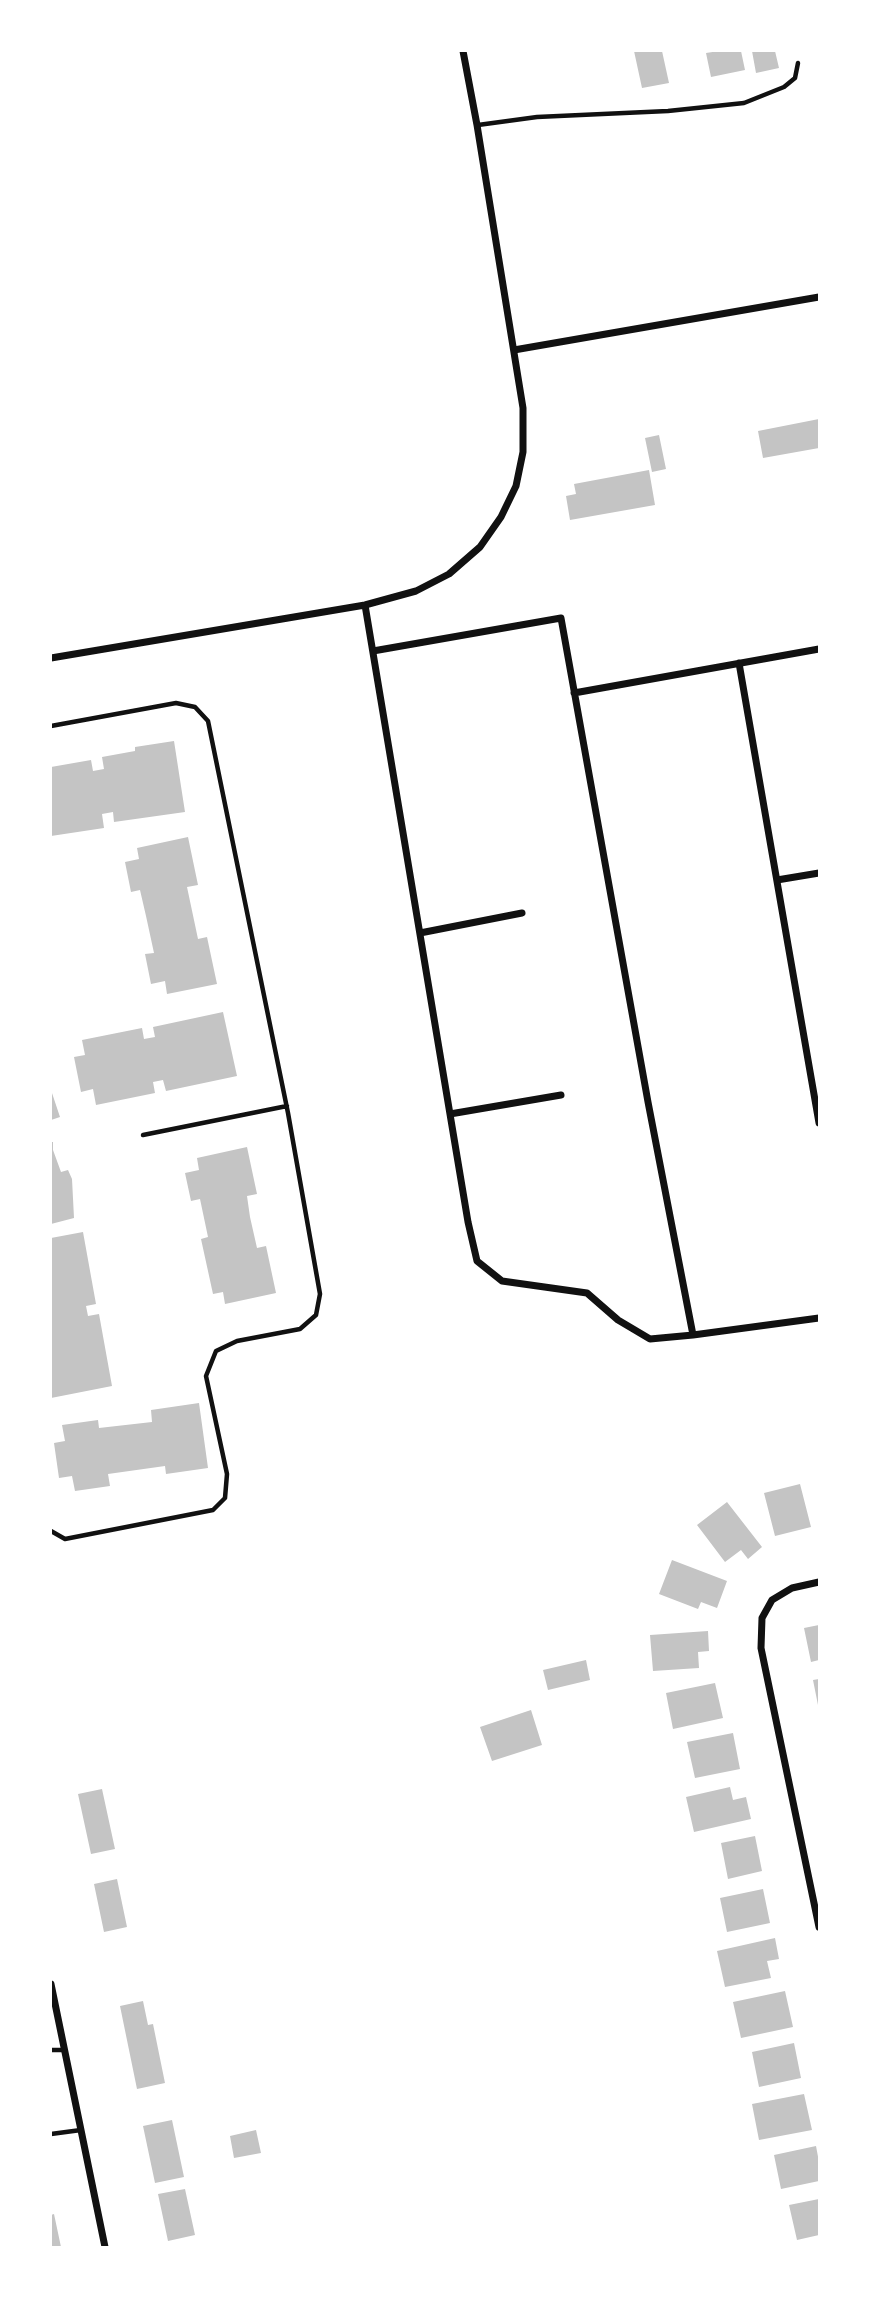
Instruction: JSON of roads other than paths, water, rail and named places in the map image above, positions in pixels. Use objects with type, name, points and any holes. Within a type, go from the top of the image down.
[{"type":"street","points":[[51,658],[365,605],[416,591],[449,575],[480,547],[501,517],[516,486],[523,452],[523,408],[463,51]]},
{"type":"street","points":[[514,350],[819,297]]},
{"type":"street","points":[[365,605],[468,1222],[477,1261],[502,1281],[587,1293],[618,1320],[650,1339],[819,1318]]},
{"type":"street","points":[[373,651],[561,618],[693,1335]]},
{"type":"street","points":[[574,693],[819,649]]},
{"type":"street","points":[[739,663],[817,1098],[819,1123]]},
{"type":"street","points":[[777,880],[819,873]]},
{"type":"street","points":[[420,933],[522,912]]},
{"type":"street","points":[[450,1114],[561,1096]]},
{"type":"street","points":[[819,1582],[792,1588],[772,1600],[762,1618],[761,1648],[819,1927]]},
{"type":"street","points":[[51,1984],[105,2247]]},
{"type":"lane","points":[[477,125],[537,117],[668,111],[744,103],[784,87],[795,78],[798,63]]},
{"type":"lane","points":[[51,726],[176,703],[195,707],[208,721],[287,1106],[320,1294],[316,1315],[300,1329],[237,1342],[216,1351],[206,1376],[227,1474],[225,1498],[213,1510],[65,1539],[51,1531]]},
{"type":"lane","points":[[143,1135],[287,1106]]},
{"type":"lane","points":[[51,2050],[64,2050]]},
{"type":"lane","points":[[51,2134],[81,2130]]}]
